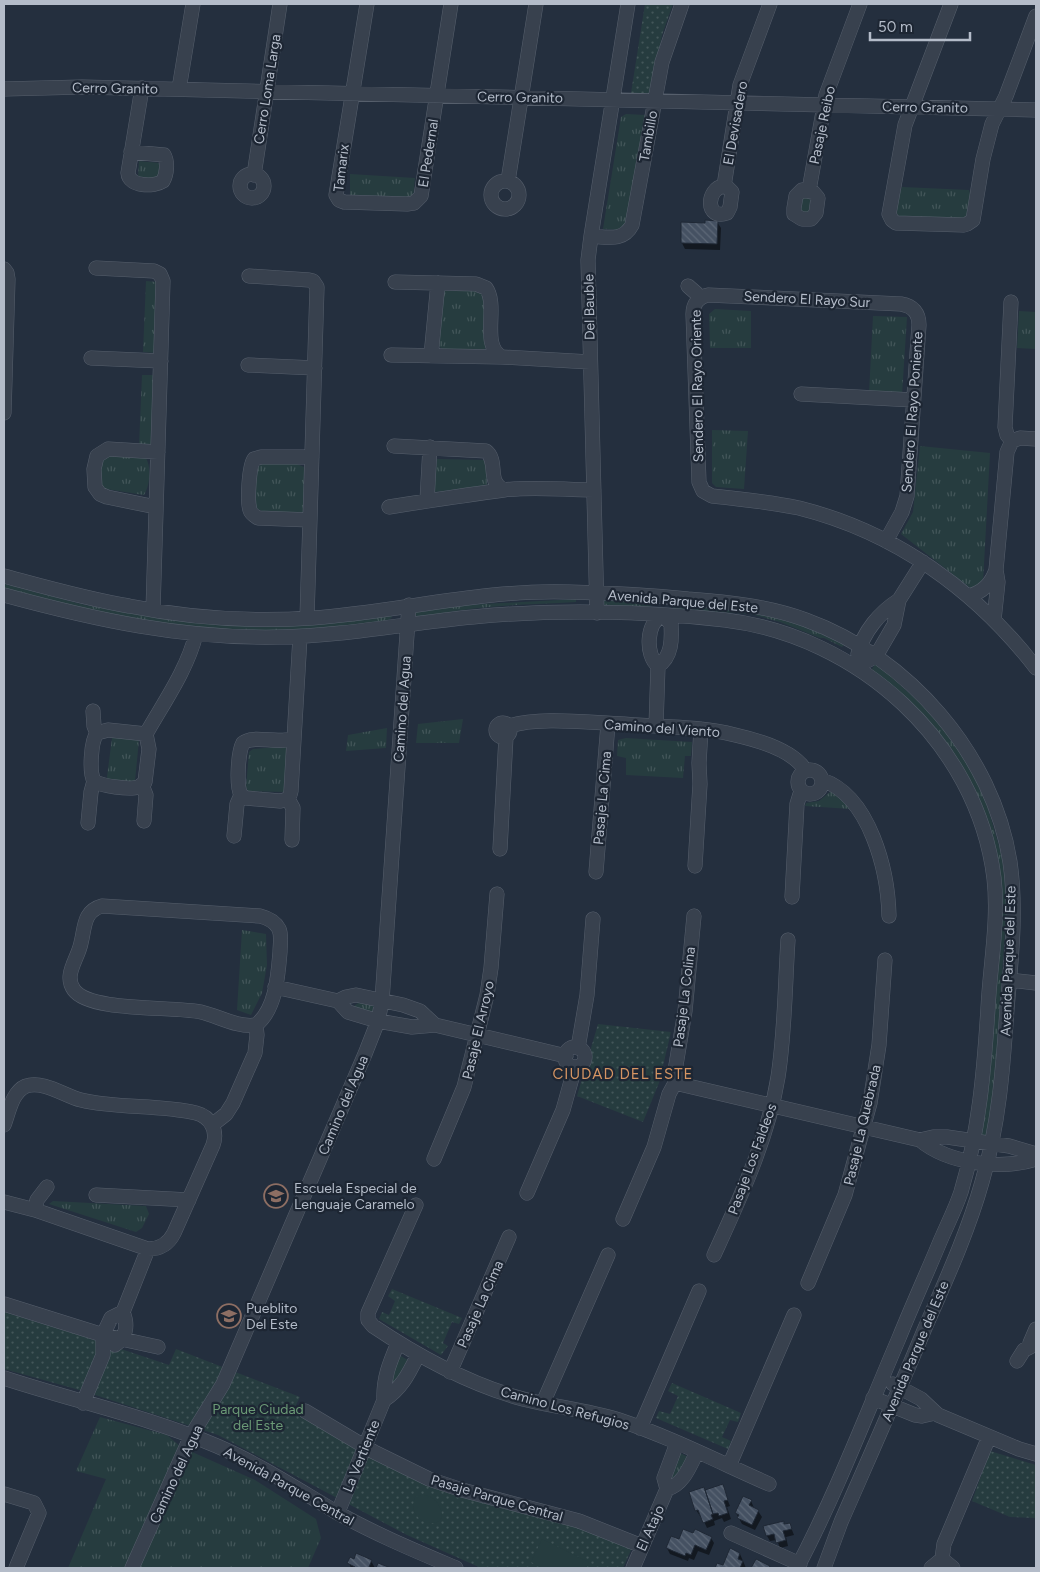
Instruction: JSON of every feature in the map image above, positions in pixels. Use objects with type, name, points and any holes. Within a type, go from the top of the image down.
[{"type":"street","points":[[179,89],[193,4]]},
{"type":"street","name":"Cerro Loma Larga","points":[[254,175],[280,4]]},
{"type":"street","points":[[353,93],[367,4]]},
{"type":"street","name":"El Pedernal","points":[[380,203],[410,204],[417,202],[421,196],[451,4]]},
{"type":"street","points":[[508,181],[536,4]]},
{"type":"street","name":"Del Bauble","points":[[597,613],[588,277],[590,236],[628,4]]},
{"type":"street","name":"Tambillo","points":[[590,236],[616,238],[630,230],[632,225],[662,62],[682,4]]},
{"type":"street","name":"El Devisadero","points":[[724,186],[742,77],[770,4]]},
{"type":"street","name":"Pasaje Reibo","points":[[808,190],[829,86],[860,4]]},
{"type":"street","points":[[951,4],[904,125],[889,214],[892,220],[900,223],[964,225],[970,222],[974,216],[987,141],[1036,16]]},
{"type":"street","points":[[131,152],[142,88]]},
{"type":"street","name":"Cerro Granito","points":[[4,89],[142,88],[1036,110]]},
{"type":"street","name":"Tamarix","points":[[353,93],[336,195],[342,201],[380,203]]},
{"type":"street","points":[[4,268],[8,279],[4,414]]},
{"type":"street","points":[[96,268],[151,270],[157,272],[162,277],[153,610]]},
{"type":"street","points":[[249,276],[310,280],[315,283],[317,290],[307,618]]},
{"type":"street","points":[[395,282],[476,284],[486,288],[490,297],[492,347],[497,355],[502,357]]},
{"type":"street","points":[[431,356],[438,283]]},
{"type":"street","name":"Sendero El Rayo Oriente","points":[[688,286],[699,298],[694,305],[693,314],[699,482],[703,491],[712,496],[799,509],[837,521],[886,541]]},
{"type":"street","name":"Sendero El Rayo Sur","points":[[699,298],[708,294],[901,304],[914,310]]},
{"type":"street","points":[[1011,302],[1005,427],[1007,435],[1012,441]]},
{"type":"street","name":"Sendero El Rayo Poniente","points":[[886,541],[902,512],[907,496],[919,325],[917,314],[914,310]]},
{"type":"street","points":[[391,355],[502,357],[590,362]]},
{"type":"street","points":[[91,358],[161,361]]},
{"type":"street","points":[[248,365],[315,368]]},
{"type":"street","points":[[801,394],[913,400]]},
{"type":"street","points":[[994,620],[998,582],[996,570],[1007,452],[1012,441],[1020,438],[1036,439]]},
{"type":"street","points":[[394,446],[486,451],[491,456],[496,485],[504,490]]},
{"type":"street","points":[[427,501],[430,448]]},
{"type":"street","points":[[156,507],[100,494],[95,487],[94,469],[97,456],[108,450],[158,452]]},
{"type":"street","points":[[310,520],[258,518],[253,514],[249,508],[250,468],[254,459],[261,457],[312,457]]},
{"type":"street","points":[[389,507],[504,490],[541,488],[594,490]]},
{"type":"street","points":[[886,541],[923,562],[969,596],[994,620],[1036,668]]},
{"type":"street","points":[[856,667],[876,656],[894,625],[899,600],[923,562]]},
{"type":"street","points":[[969,596],[985,588],[990,583],[996,570]]},
{"type":"street","name":"Avenida Parque del Este","points":[[4,576],[95,600],[153,610],[237,619],[341,616],[505,593],[555,591],[665,597],[746,605],[782,612],[815,624],[860,646],[876,656],[907,681],[945,722],[972,761],[991,799],[1007,849],[1012,887],[1013,918],[1002,1080],[992,1144],[975,1205],[958,1253],[841,1522],[824,1568]]},
{"type":"street","name":"Avenida Parque del Este","points":[[4,595],[99,620],[133,626],[196,634],[243,637],[300,637],[360,632],[438,620],[500,614],[597,613],[663,615],[724,620],[770,629],[814,645],[856,667],[895,695],[937,741],[961,780],[979,818],[986,839],[994,882],[995,920],[982,1093],[974,1141],[960,1196],[824,1513],[799,1566]]},
{"type":"street","points":[[658,666],[666,659],[670,650],[671,624],[663,615],[665,597]]},
{"type":"street","points":[[856,667],[860,646],[880,614],[899,600]]},
{"type":"street","name":"Camino del Agua","points":[[132,1568],[191,1436],[223,1384],[378,1020],[382,1001],[409,605]]},
{"type":"street","points":[[656,726],[658,666],[650,654],[651,629],[655,620],[663,615]]},
{"type":"street","points":[[94,780],[103,785],[132,788],[142,785],[146,779],[149,753],[146,734],[182,671],[196,634]]},
{"type":"street","points":[[241,795],[249,798],[280,801],[288,798],[291,791],[300,637]]},
{"type":"street","points":[[88,823],[94,780],[91,770],[94,742],[97,733],[94,726],[93,711]]},
{"type":"street","name":"Camino del Viento","points":[[500,848],[508,731],[533,722],[656,726],[701,729],[734,734],[765,744],[790,756],[799,762],[805,770]]},
{"type":"street","name":"Pasaje La Cima","points":[[596,872],[608,724]]},
{"type":"street","points":[[695,866],[700,800],[699,763],[701,729]]},
{"type":"street","points":[[97,733],[108,730],[146,734]]},
{"type":"street","points":[[234,836],[237,804],[241,795],[238,786],[240,750],[243,743],[252,739],[278,742],[294,738]]},
{"type":"street","points":[[792,897],[797,804],[801,791],[797,781],[799,774],[805,770],[816,771],[822,780],[834,786],[846,796],[860,814],[873,838],[884,870],[889,916]]},
{"type":"street","points":[[801,791],[808,794],[815,793],[821,788],[822,780]]},
{"type":"street","points":[[142,785],[146,794],[144,821]]},
{"type":"street","points":[[288,798],[293,808],[292,840]]},
{"type":"street","name":"Pasaje El Arroyo","points":[[434,1159],[460,1101],[490,982],[497,894]]},
{"type":"street","points":[[107,906],[260,916],[271,920],[279,928],[280,940],[279,968],[275,987],[265,1015],[256,1025],[246,1026],[209,1014],[182,1009],[101,1003],[84,998],[74,990],[70,980],[71,970],[81,946],[86,920],[96,908],[107,906]]},
{"type":"street","name":"Pasaje La Colina","points":[[623,1219],[654,1147],[669,1094],[675,1083],[675,1071],[685,1011],[694,916]]},
{"type":"street","points":[[578,1048],[587,995],[593,919]]},
{"type":"street","name":"Pasaje Los Faldeos","points":[[714,1255],[747,1179],[772,1105],[781,1052],[788,940]]},
{"type":"street","name":"Pasaje La Quebrada","points":[[808,1282],[845,1195],[864,1127],[876,1071],[885,960]]},
{"type":"street","points":[[1009,980],[1036,983]]},
{"type":"street","points":[[275,987],[338,1001],[348,1012],[378,1020],[412,1028],[435,1025],[566,1056]]},
{"type":"street","points":[[338,1001],[346,997],[356,996],[403,1005],[420,1011],[435,1025]]},
{"type":"street","points":[[212,1125],[220,1120],[230,1109],[252,1060],[257,1045],[256,1025]]},
{"type":"street","points":[[572,1048],[578,1048],[584,1052],[585,1061],[581,1066],[575,1067],[567,1062],[566,1056],[572,1048]]},
{"type":"street","points":[[527,1193],[563,1110],[575,1067]]},
{"type":"street","points":[[675,1083],[920,1140],[945,1156],[1009,1165],[1036,1159]]},
{"type":"street","points":[[4,1125],[14,1097],[18,1092],[28,1086],[40,1085],[69,1096],[96,1103],[163,1107],[201,1114],[210,1121],[214,1130],[214,1140],[189,1200],[172,1238],[163,1246],[148,1249],[35,1210],[4,1202]]},
{"type":"street","points":[[920,1140],[932,1136],[947,1136],[1009,1146],[1036,1154]]},
{"type":"street","points":[[35,1210],[38,1200],[46,1187]]},
{"type":"street","points":[[96,1195],[189,1200]]},
{"type":"street","name":"Camino Los Refugios","points":[[416,1205],[369,1310],[368,1320],[373,1326],[418,1355],[450,1372],[500,1392],[612,1418],[677,1443],[769,1484]]},
{"type":"street","name":"Pasaje La Cima","points":[[450,1372],[510,1237]]},
{"type":"street","points":[[103,1355],[122,1340],[127,1323],[123,1312],[148,1249]]},
{"type":"street","points":[[543,1403],[608,1255]]},
{"type":"street","points":[[640,1428],[699,1291]]},
{"type":"street","points":[[4,1304],[103,1335],[158,1347]]},
{"type":"street","points":[[82,1403],[103,1355],[103,1335],[111,1318],[123,1312]]},
{"type":"street","points":[[729,1466],[794,1315]]},
{"type":"street","points":[[1017,1361],[1024,1350],[1033,1350],[1030,1343],[1036,1329]]},
{"type":"street","name":"La Vertiente","points":[[338,1512],[384,1400],[386,1372],[398,1343]]},
{"type":"street","name":"La Vertiente","points":[[384,1400],[404,1382],[418,1355]]},
{"type":"street","name":"Avenida Parque Central","points":[[4,1378],[191,1436],[261,1467],[384,1537],[456,1568]]},
{"type":"street","points":[[882,1378],[921,1399],[935,1413],[1024,1451],[1036,1454]]},
{"type":"street","points":[[873,1398],[915,1415],[922,1416],[935,1413]]},
{"type":"street","name":"Pasaje Parque Central","points":[[305,1411],[364,1446],[412,1471],[447,1485],[579,1521],[642,1546]]},
{"type":"street","points":[[931,1568],[942,1558],[944,1544],[989,1436]]},
{"type":"street","name":"El Atajo","points":[[668,1489],[664,1478],[677,1443]]},
{"type":"street","name":"El Atajo","points":[[633,1568],[668,1489],[674,1487],[681,1480],[697,1452]]},
{"type":"street","points":[[4,1494],[34,1502],[39,1513],[16,1568]]},
{"type":"street","points":[[731,1533],[799,1566]]},
{"type":"street","points":[[942,1558],[953,1568]]},
{"type":"green space","points":[[645,4],[673,4],[662,35],[651,93],[631,93]]},
{"type":"green space","points":[[626,114],[645,115],[646,121],[627,224],[620,230],[603,229],[621,117]]},
{"type":"green space","points":[[139,161],[160,163],[159,179],[138,177]]},
{"type":"green space","points":[[350,174],[415,178],[413,197],[350,195]]},
{"type":"green space","points":[[902,187],[969,190],[971,196],[967,219],[902,217],[896,214],[898,197]]},
{"type":"green space","points":[[812,196],[815,209],[804,215],[797,210],[798,198]]},
{"type":"green space","points":[[146,281],[157,282],[157,353],[143,352]]},
{"type":"green space","points":[[446,289],[478,290],[486,295],[488,346],[482,351],[443,350],[437,344],[442,293]]},
{"type":"green space","points":[[715,309],[751,311],[751,348],[710,348],[709,314]]},
{"type":"green space","points":[[1019,311],[1036,312],[1036,349],[1017,348]]},
{"type":"green space","points":[[873,316],[907,317],[902,395],[869,393]]},
{"type":"green space","points":[[142,375],[155,375],[152,446],[139,446]]},
{"type":"green space","points":[[712,430],[748,431],[744,489],[716,487],[712,483]]},
{"type":"green space","points":[[920,446],[990,453],[983,583],[973,590],[901,534],[913,512]]},
{"type":"green space","points":[[103,454],[145,457],[149,465],[149,476],[148,487],[144,495],[106,489],[101,485],[99,462]]},
{"type":"green space","points":[[437,459],[486,460],[487,486],[434,492]]},
{"type":"green space","points":[[263,463],[297,464],[304,467],[306,473],[305,507],[303,512],[298,514],[279,514],[256,508],[254,476],[256,469]]},
{"type":"green space","points":[[4,584],[85,605],[137,614],[391,615],[392,617],[388,621],[295,629],[249,630],[177,626],[102,614],[4,590]]},
{"type":"green space","points":[[576,599],[576,602],[459,610],[421,618],[415,615],[415,611],[446,606]]},
{"type":"green space","points":[[600,600],[651,602],[652,604],[649,607],[601,606]]},
{"type":"green space","points":[[691,605],[738,608],[777,616],[800,624],[844,645],[842,647],[824,638],[780,622],[751,614],[673,609],[673,607],[687,608]]},
{"type":"green space","points":[[875,664],[929,711],[964,756],[984,795],[1002,856],[1007,905],[994,1089],[985,1140],[979,1141],[999,943],[975,797],[886,682],[872,669]]},
{"type":"green space","points":[[463,719],[459,743],[416,743],[418,724]]},
{"type":"green space","points":[[387,728],[386,748],[346,751],[348,735]]},
{"type":"green space","points":[[112,738],[139,740],[135,781],[131,784],[108,780],[107,777]]},
{"type":"green space","points":[[626,738],[692,742],[691,756],[685,756],[683,778],[626,775],[626,758],[617,756],[618,740]]},
{"type":"green space","points":[[287,746],[285,792],[248,791],[246,787],[249,752],[253,749]]},
{"type":"green space","points":[[830,792],[836,792],[851,809],[805,806],[806,803],[819,801]]},
{"type":"green space","points":[[242,930],[266,934],[267,965],[262,993],[251,1015],[237,1010]]},
{"type":"green space","points":[[361,1001],[374,1003],[373,1014],[355,1009],[354,1006]]},
{"type":"green space","points":[[598,1024],[671,1032],[659,1083],[643,1122],[577,1096]]},
{"type":"green space","points":[[53,1201],[146,1206],[149,1214],[142,1228],[136,1232],[49,1204]]},
{"type":"green space","points":[[392,1289],[462,1318],[459,1324],[452,1322],[443,1343],[448,1346],[441,1355],[379,1319],[382,1312],[389,1315],[395,1301],[388,1296]]},
{"type":"green space","name":"Parque Ciudad del Este","points":[[4,1312],[169,1365],[176,1349],[300,1397],[293,1411],[377,1460],[490,1501],[607,1536],[632,1548],[623,1568],[481,1568],[407,1535],[218,1435],[83,1391],[4,1369]]},
{"type":"green space","points":[[401,1356],[411,1362],[392,1385],[392,1374]]},
{"type":"green space","points":[[672,1383],[741,1413],[738,1422],[730,1420],[722,1437],[731,1441],[728,1449],[656,1418],[659,1411],[670,1414],[678,1396],[668,1391]]},
{"type":"green space","points":[[100,1417],[167,1435],[181,1447],[255,1480],[316,1519],[321,1538],[308,1568],[68,1568],[106,1479],[76,1471]]},
{"type":"green space","points":[[676,1451],[690,1458],[679,1478],[669,1480]]},
{"type":"green space","points":[[990,1451],[1036,1465],[1036,1518],[1010,1517],[972,1501]]},
{"type":"green space","points":[[421,1495],[431,1497],[438,1504],[442,1513],[440,1520],[436,1523],[429,1523],[416,1515],[414,1507],[415,1497]]},
{"type":"green space","points":[[542,1539],[589,1562],[586,1568],[543,1568],[531,1562]]},
{"type":"building","points":[[705,220],[718,221],[717,244],[681,243],[681,222],[705,223]]},
{"type":"building","points":[[723,1484],[728,1500],[724,1501],[728,1513],[719,1516],[718,1513],[713,1514],[705,1490]]},
{"type":"building","points":[[704,1487],[713,1519],[703,1523],[698,1510],[695,1511],[689,1492]]},
{"type":"building","points":[[743,1496],[752,1500],[749,1505],[759,1510],[752,1525],[737,1518],[739,1515],[735,1513]]},
{"type":"building","points":[[784,1521],[784,1524],[790,1523],[792,1529],[783,1531],[786,1540],[776,1543],[774,1534],[766,1536],[763,1526]]},
{"type":"building","points":[[683,1529],[693,1533],[695,1529],[712,1537],[706,1550],[695,1545],[691,1555],[686,1553],[685,1556],[666,1548],[671,1536],[679,1539]]},
{"type":"building","points":[[730,1548],[740,1553],[738,1559],[743,1561],[740,1568],[715,1568],[717,1563],[723,1565]]},
{"type":"building","points":[[356,1553],[372,1560],[370,1568],[354,1568],[347,1563],[350,1557],[354,1559]]},
{"type":"building","points":[[756,1559],[770,1566],[769,1568],[751,1568]]},
{"type":"building","points":[[378,1563],[391,1568],[376,1568]]},
{"type":"place","name":"Escuela Especial de Lenguaje Caramelo","points":[[276,1196]]},
{"type":"place","name":"Pueblito Del Este","points":[[229,1316]]},
{"type":"district","name":"CIUDAD DEL ESTE","points":[[623,1074]]}]
